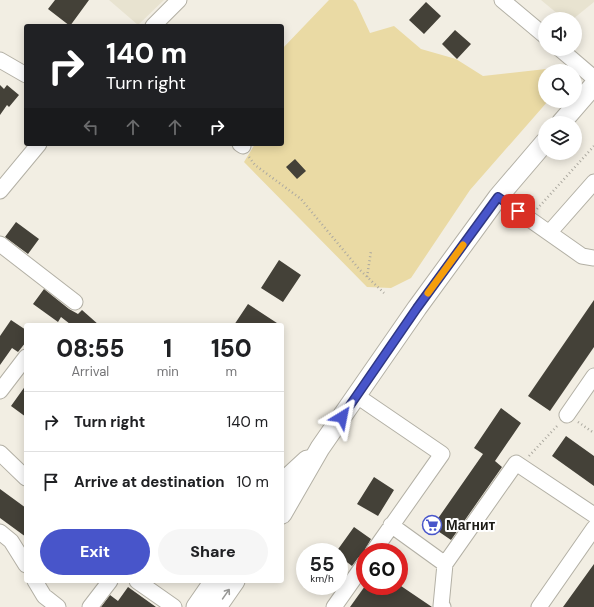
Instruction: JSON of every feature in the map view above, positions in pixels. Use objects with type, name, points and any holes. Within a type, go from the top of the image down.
[{"type":"main road","points":[[567,116],[594,85]]},
{"type":"main road","points":[[284,511],[320,448],[417,308],[498,197],[538,150]]},
{"type":"main road","points":[[284,482],[320,448]]},
{"type":"main road","points":[[196,607],[213,583]]},
{"type":"main road","points":[[217,607],[234,583]]},
{"type":"street","points":[[155,24],[179,0]]},
{"type":"street","points":[[502,0],[538,30]]},
{"type":"street","points":[[568,56],[594,78]]},
{"type":"street","points":[[0,60],[24,75]]},
{"type":"street","points":[[0,191],[37,146]]},
{"type":"street","points":[[549,233],[594,182]]},
{"type":"street","points":[[498,197],[582,256],[594,258]]},
{"type":"street","points":[[0,244],[75,302]]},
{"type":"street","points":[[0,391],[24,360]]},
{"type":"street","points":[[567,415],[594,376]]},
{"type":"street","points":[[357,396],[442,454],[379,543]]},
{"type":"street","points":[[0,453],[24,476]]},
{"type":"street","points":[[442,607],[445,564],[516,463],[594,515]]},
{"type":"street","points":[[391,526],[445,564]]},
{"type":"street","points":[[539,607],[594,528]]},
{"type":"street","points":[[0,532],[12,541],[24,562]]},
{"type":"street","points":[[334,607],[356,576]]},
{"type":"street","points":[[36,583],[44,596],[58,607]]},
{"type":"street","points":[[90,607],[108,583]]},
{"type":"street","points":[[140,583],[174,607]]},
{"type":"path","points":[[243,146],[255,165],[301,199],[359,270],[384,294]]},
{"type":"path","points":[[528,218],[594,146]]},
{"type":"path","points":[[367,277],[371,251]]},
{"type":"path","points":[[520,466],[567,415],[594,433]]},
{"type":"shaded area","points":[[109,0],[164,0],[139,24],[137,24]]},
{"type":"shaded area","points":[[329,0],[353,0],[356,3],[370,33],[394,26],[421,49],[456,59],[483,76],[538,70],[538,108],[542,108],[470,190],[411,278],[391,288],[367,287],[244,162],[254,146],[284,146],[284,47]]},
{"type":"shaded area","points":[[541,0],[594,0],[594,2],[582,12],[556,12]]},
{"type":"building","points":[[55,0],[89,0],[71,24],[67,24],[48,9]]},
{"type":"building","points":[[426,2],[441,16],[424,34],[409,20]]},
{"type":"building","points":[[455,30],[471,44],[457,59],[442,44]]},
{"type":"building","points":[[0,85],[4,89],[7,85],[19,95],[9,107],[7,105],[0,115]]},
{"type":"building","points":[[295,159],[306,171],[297,179],[286,167]]},
{"type":"building","points":[[16,222],[39,239],[28,254],[5,237]]},
{"type":"building","points":[[279,260],[301,275],[283,302],[261,288]]},
{"type":"building","points":[[44,289],[69,309],[78,314],[82,310],[97,323],[69,323],[61,317],[58,322],[33,304]]},
{"type":"building","points":[[594,300],[594,347],[550,411],[528,396]]},
{"type":"building","points":[[248,304],[277,323],[235,323]]},
{"type":"building","points":[[11,320],[24,329],[24,344],[18,352],[12,348],[0,365],[0,336]]},
{"type":"building","points":[[24,388],[24,416],[11,406]]},
{"type":"building","points":[[501,408],[521,423],[495,461],[502,467],[451,540],[432,527],[483,454],[474,448]]},
{"type":"building","points":[[566,436],[594,456],[594,486],[552,456]]},
{"type":"building","points":[[374,477],[394,490],[378,516],[357,504]]},
{"type":"building","points":[[0,489],[24,507],[24,536],[0,518]]},
{"type":"building","points":[[354,527],[371,539],[369,543],[356,543],[356,561],[352,566],[348,563],[348,543],[342,543]]},
{"type":"building","points":[[594,564],[594,607],[563,607]]},
{"type":"building","points":[[128,587],[156,607],[101,607],[110,595],[118,601]]},
{"type":"building","points":[[408,591],[432,607],[350,607],[359,595],[408,595]]},
{"type":"slow traffic","points":[[428,293],[463,245]]},
{"type":"place","name":"Магнит","points":[[432,525]]},
{"type":"route","points":[[342,417],[417,308],[498,197],[518,211]]}]
